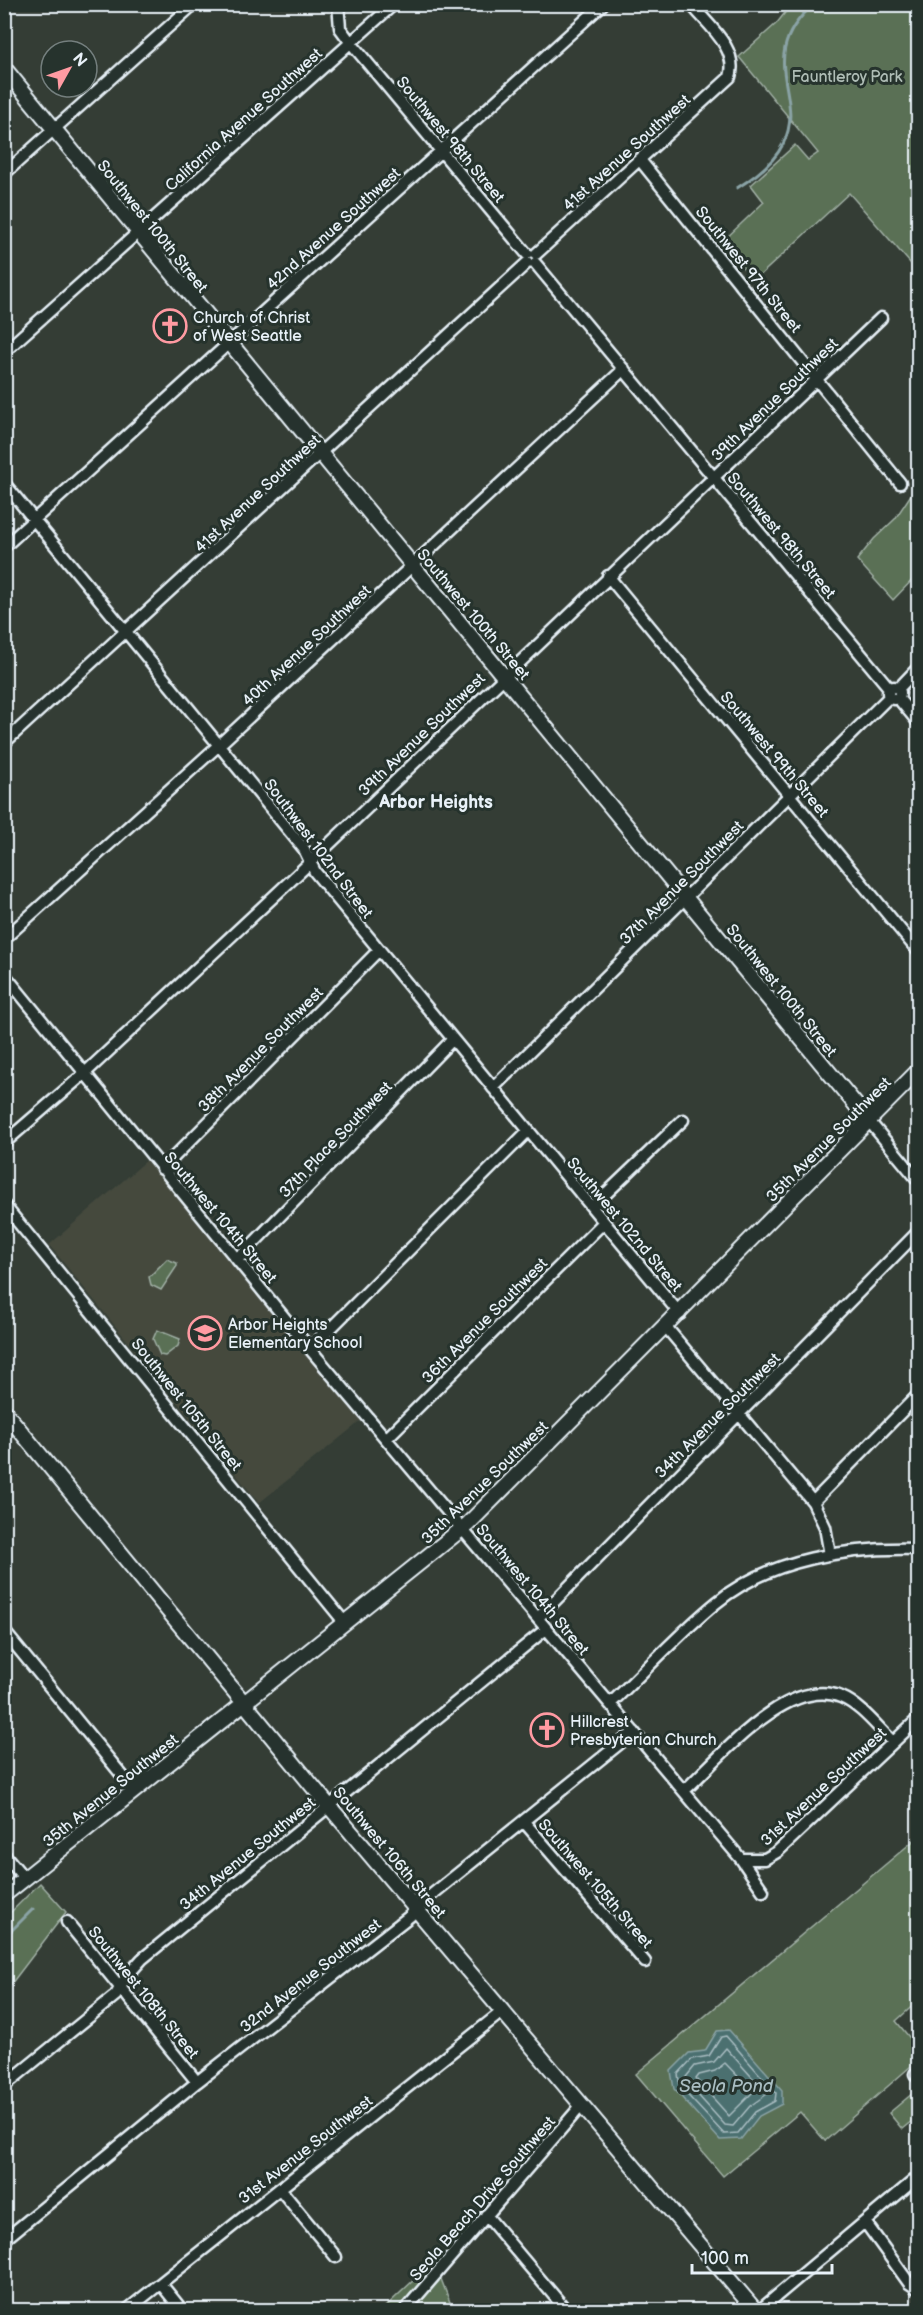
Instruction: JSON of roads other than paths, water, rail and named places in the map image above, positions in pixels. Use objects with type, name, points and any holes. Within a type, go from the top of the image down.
[{"type":"street","points":[[4,174],[194,4]]},
{"type":"street","name":"Southwest 98th Street","points":[[338,4],[340,28],[351,43],[918,722]]},
{"type":"street","name":"California Avenue Southwest","points":[[4,352],[394,4]]},
{"type":"street","name":"42nd Avenue Southwest","points":[[4,547],[603,4]]},
{"type":"street","name":"41st Avenue Southwest","points":[[4,743],[128,633],[531,258],[730,77],[733,62],[728,49],[691,4]]},
{"type":"street","name":"Southwest 100th Street","points":[[4,69],[918,1180]]},
{"type":"street","name":"Southwest 97th Street","points":[[640,160],[900,483]]},
{"type":"street","name":"39th Avenue Southwest","points":[[4,1143],[86,1073],[881,318]]},
{"type":"street","name":"40th Avenue Southwest","points":[[4,939],[220,744],[624,369]]},
{"type":"street","name":"Southwest 102nd Street","points":[[4,483],[304,849],[315,872],[680,1314]]},
{"type":"street","name":"Southwest 99th Street","points":[[608,576],[918,951]]},
{"type":"street","name":"37th Avenue Southwest","points":[[493,1088],[918,668]]},
{"type":"street","name":"38th Avenue Southwest","points":[[162,1169],[379,950]]},
{"type":"street","name":"Southwest 104th Street","points":[[4,974],[310,1349],[741,1859],[763,1891]]},
{"type":"street","name":"37th Place Southwest","points":[[238,1259],[453,1039]]},
{"type":"street","name":"35th Avenue Southwest","points":[[4,1895],[462,1529],[680,1314],[918,1071]]},
{"type":"street","points":[[592,1207],[683,1120]]},
{"type":"street","points":[[310,1349],[528,1131]]},
{"type":"street","name":"Southwest 105th Street","points":[[4,1205],[345,1623]]},
{"type":"street","name":"36th Avenue Southwest","points":[[386,1439],[604,1222]]},
{"type":"street","name":"34th Avenue Southwest","points":[[538,1618],[918,1232]]},
{"type":"street","points":[[666,1328],[813,1502],[825,1527],[830,1555]]},
{"type":"street","points":[[813,1502],[918,1395]]},
{"type":"street","name":"Southwest 106th Street","points":[[4,1411],[328,1805],[755,2310]]},
{"type":"street","points":[[610,1704],[716,1602],[745,1584],[776,1570],[830,1555],[918,1549]]},
{"type":"street","name":"34th Avenue Southwest","points":[[4,2086],[116,1995],[142,1959],[546,1629]]},
{"type":"street","points":[[4,1631],[135,1791]]},
{"type":"street","points":[[684,1791],[780,1704],[801,1696],[820,1693],[843,1698],[893,1743]]},
{"type":"street","name":"31st Avenue Southwest","points":[[741,1859],[765,1859],[777,1852],[918,1719]]},
{"type":"street","name":"32nd Avenue Southwest","points":[[4,2240],[197,2082],[525,1822],[634,1732]]},
{"type":"street","name":"Southwest 105th Street","points":[[525,1822],[645,1962]]},
{"type":"street","points":[[4,1854],[25,1879]]},
{"type":"street","name":"Southwest 108th Street","points":[[67,1922],[197,2082]]},
{"type":"street","name":"31st Avenue Southwest","points":[[127,2310],[503,2011]]},
{"type":"street","name":"Seola Beach Drive Southwest","points":[[405,2310],[581,2106]]},
{"type":"street","points":[[760,2310],[918,2177]]},
{"type":"street","points":[[280,2188],[336,2257]]},
{"type":"street","points":[[486,2215],[566,2310]]},
{"type":"street","points":[[865,2222],[909,2283],[918,2289]]},
{"type":"street","points":[[161,2283],[182,2310]]},
{"type":"water","name":"Seola Pond","points":[[729,2030],[782,2090],[782,2104],[759,2116],[741,2139],[720,2140],[674,2089],[671,2071],[689,2053],[705,2051],[717,2031]]},
{"type":"waterway","points":[[737,188],[763,169],[775,157],[783,144],[789,126],[790,109],[784,59],[787,42],[796,24],[814,4]]},
{"type":"waterway","points":[[4,1938],[33,1909]]},
{"type":"place","name":"Church of Christ of West Seattle","points":[[170,326]]},
{"type":"place","name":"Arbor Heights Elementary School","points":[[205,1333]]},
{"type":"place","name":"Hillcrest Presbyterian Church","points":[[547,1730]]},
{"type":"district","name":"Arbor Heights","points":[[436,802]]},
{"type":"park label","name":"Fauntleroy Park","points":[[847,76]]}]
